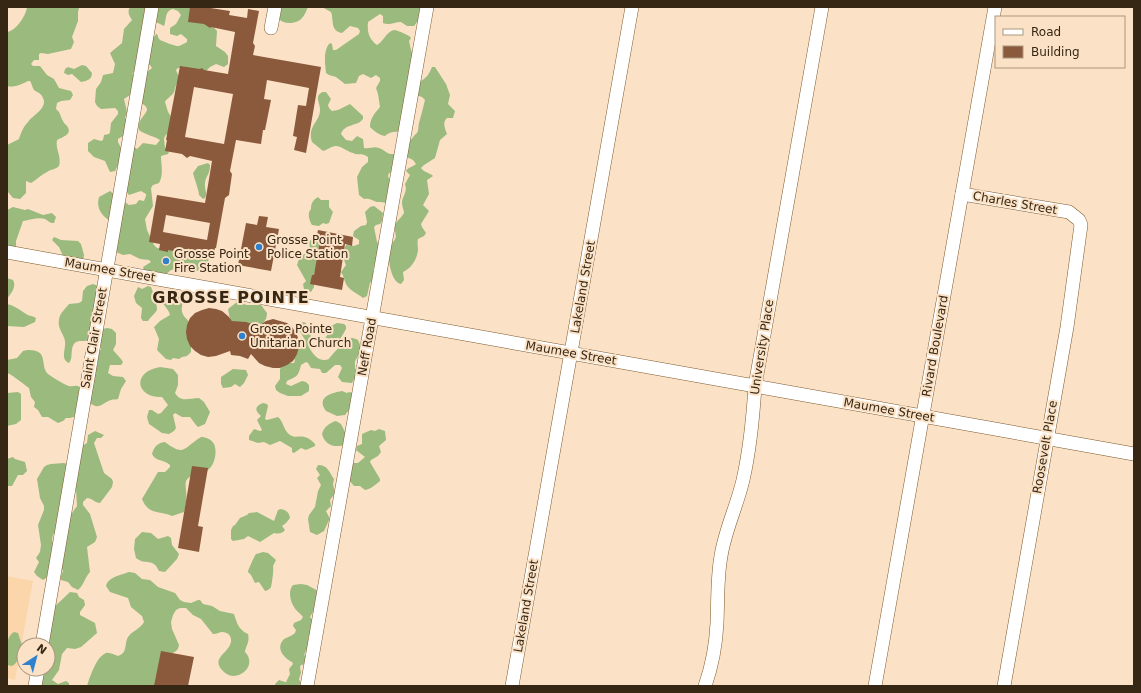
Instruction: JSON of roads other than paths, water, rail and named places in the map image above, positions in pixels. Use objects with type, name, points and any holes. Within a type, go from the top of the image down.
[{"type":"street","name":"Saint Clair Street","points":[[43,637],[152,7]]},
{"type":"street","points":[[271,28],[274,7]]},
{"type":"street","name":"Neff Road","points":[[307,686],[428,7]]},
{"type":"street","name":"Lakeland Street","points":[[512,686],[632,7]]},
{"type":"street","name":"University Place","points":[[705,686],[712,661],[717,624],[718,582],[721,555],[749,453],[752,430],[754,386],[822,7]]},
{"type":"street","name":"Rivard Boulevard","points":[[875,686],[995,7]]},
{"type":"street","name":"Charles Street","points":[[962,194],[1069,212]]},
{"type":"street","name":"Roosevelt Place","points":[[1004,686],[1067,327],[1082,225],[1079,220],[1069,212]]},
{"type":"street","name":"Maumee Street","points":[[7,252],[1134,454]]},
{"type":"place","name":"Grosse Point Police Station","points":[[259,247]]},
{"type":"place","name":"Grosse Point Fire Station","points":[[166,261]]},
{"type":"place","name":"Grosse Pointe Unitarian Church","points":[[242,336]]},
{"type":"district","name":"GROSSE POINTE","points":[[231,297]]}]
